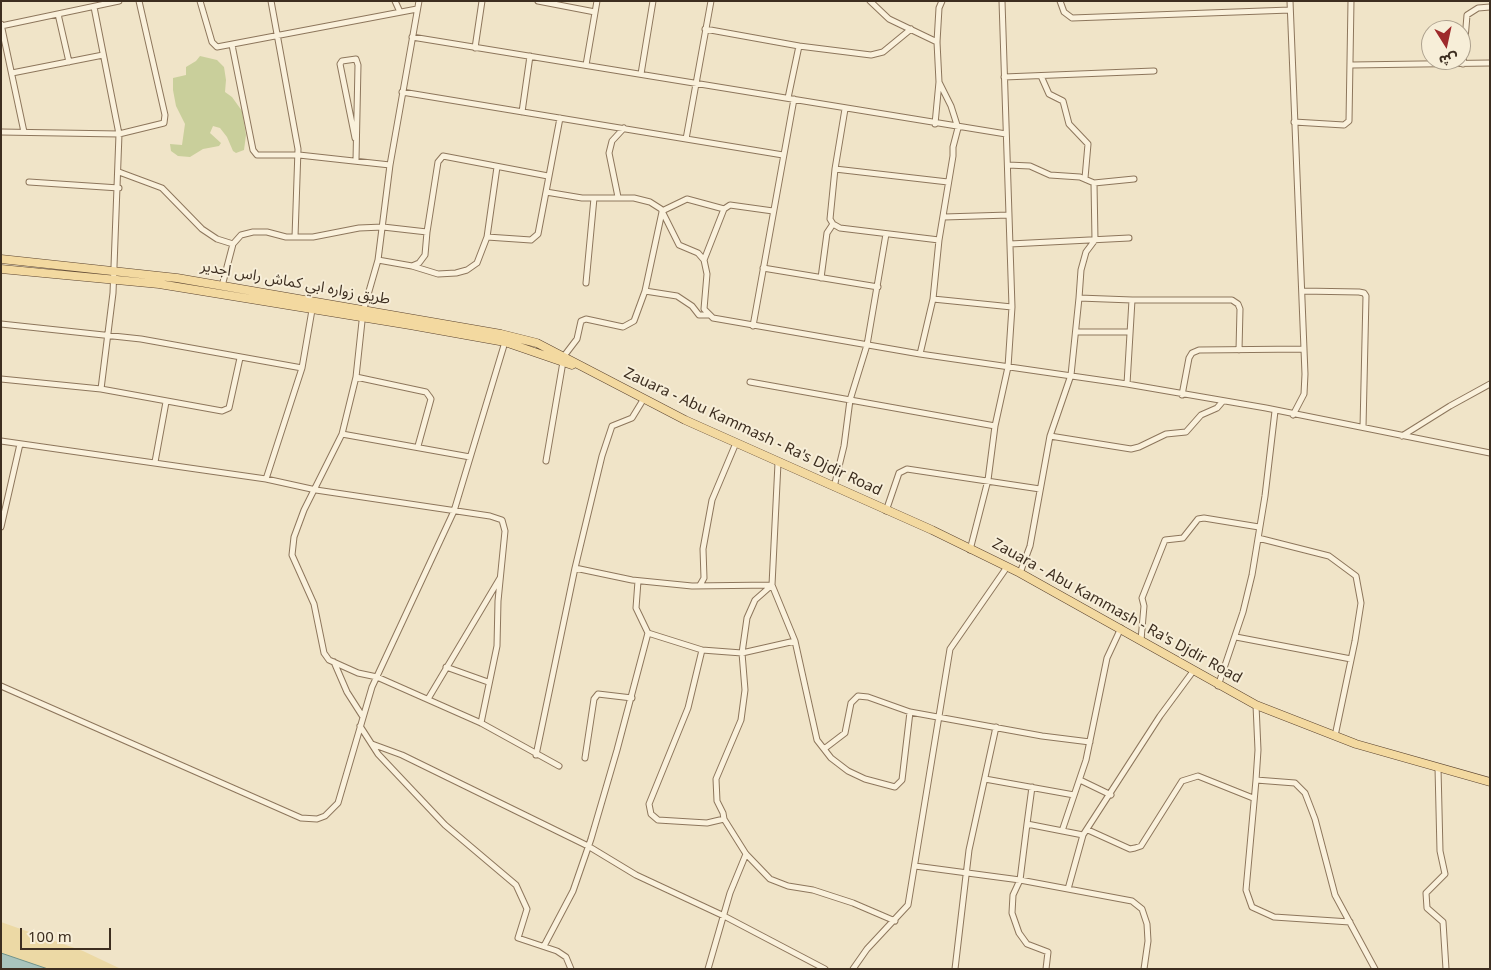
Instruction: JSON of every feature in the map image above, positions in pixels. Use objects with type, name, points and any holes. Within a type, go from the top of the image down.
[{"type":"main road","name":"طريق زواره ابي كماش راس اجدير","points":[[1,259],[113,275],[222,286],[363,315],[501,334],[577,366]]},
{"type":"main road","points":[[1,269],[113,275],[312,310],[363,315],[535,347]]},
{"type":"main road","name":"Zauara - Abu Kammash - Ra's Djdir Road","points":[[577,366],[642,400],[736,444],[1008,567],[1121,628],[1218,686],[1256,705],[1335,736],[1490,782]]},
{"type":"street","points":[[24,132],[1,25],[119,1]]},
{"type":"street","points":[[1,132],[119,134],[159,126],[166,120],[139,1]]},
{"type":"street","points":[[200,1],[213,45],[217,47],[417,9]]},
{"type":"street","points":[[271,1],[299,155],[295,237]]},
{"type":"street","points":[[396,1],[400,12]]},
{"type":"street","points":[[418,1],[390,166],[378,260],[363,315],[356,377],[342,434],[316,490],[304,510],[291,550],[314,604],[324,653],[328,660],[428,700],[480,724],[560,766]]},
{"type":"street","points":[[475,48],[482,1]]},
{"type":"street","points":[[538,1],[595,12]]},
{"type":"street","points":[[586,65],[597,1]]},
{"type":"street","points":[[641,74],[652,1]]},
{"type":"street","points":[[686,139],[711,1]]},
{"type":"street","points":[[870,1],[889,19],[937,42]]},
{"type":"street","points":[[935,124],[939,82],[937,42],[939,8],[942,1]]},
{"type":"street","points":[[970,550],[988,480],[995,426],[1008,367],[1012,307],[1002,1]]},
{"type":"street","points":[[1060,1],[1064,12],[1072,18],[1290,10]]},
{"type":"street","points":[[1290,1],[1304,349],[1304,394],[1293,415]]},
{"type":"street","points":[[1294,122],[1344,125],[1350,121],[1352,65],[1351,1]]},
{"type":"street","points":[[94,7],[119,134],[119,172],[109,335],[101,389]]},
{"type":"street","points":[[1467,20],[1467,15],[1478,8],[1490,7]]},
{"type":"street","points":[[58,14],[69,62]]},
{"type":"street","points":[[705,29],[799,46],[877,55],[911,29]]},
{"type":"street","points":[[412,37],[958,128],[1006,134]]},
{"type":"street","points":[[232,45],[254,153],[257,155],[299,155],[356,160],[390,166]]},
{"type":"street","points":[[752,326],[783,155],[799,46]]},
{"type":"street","points":[[12,73],[104,55]]},
{"type":"street","points":[[522,112],[530,56]]},
{"type":"street","points":[[355,138],[340,64],[356,59],[358,65],[356,160]]},
{"type":"street","points":[[1471,64],[1490,63]]},
{"type":"street","points":[[1352,65],[1421,64]]},
{"type":"street","points":[[1004,77],[1154,71]]},
{"type":"street","points":[[1041,76],[1049,94],[1063,101],[1069,124],[1088,144],[1085,178]]},
{"type":"street","points":[[920,354],[933,298],[939,240],[953,156],[952,147],[958,128],[939,82]]},
{"type":"street","points":[[402,92],[783,155]]},
{"type":"street","points":[[845,109],[835,169],[830,219],[833,224],[840,228],[939,240]]},
{"type":"street","points":[[487,237],[531,240],[538,234],[560,118]]},
{"type":"street","points":[[618,197],[609,153],[612,141],[624,128]]},
{"type":"street","points":[[412,266],[423,260],[440,158],[446,156],[548,176]]},
{"type":"street","points":[[1008,165],[1030,166],[1044,174],[1075,176],[1085,178],[1094,183],[1134,179]]},
{"type":"street","points":[[378,260],[412,266],[438,274],[467,270],[476,263],[487,237],[497,167]]},
{"type":"street","points":[[835,169],[948,182]]},
{"type":"street","points":[[119,172],[162,188],[202,229],[217,239],[234,244]]},
{"type":"street","points":[[29,182],[118,188]]},
{"type":"street","points":[[1020,573],[1030,546],[1050,436],[1071,375],[1081,270],[1086,252],[1095,240],[1094,183]]},
{"type":"street","points":[[546,192],[594,198],[618,197],[650,202],[662,212],[679,245],[698,253],[704,260],[707,274],[704,309],[708,315]]},
{"type":"street","points":[[586,283],[594,198]]},
{"type":"street","points":[[662,212],[688,199],[724,209]]},
{"type":"street","points":[[704,260],[724,209],[730,205],[773,211]]},
{"type":"street","points":[[546,461],[562,378],[563,359],[577,339],[581,321],[586,319],[623,327],[634,321],[645,291],[662,212]]},
{"type":"street","points":[[944,217],[1009,215]]},
{"type":"street","points":[[821,278],[827,233],[833,224]]},
{"type":"street","points":[[222,286],[234,244],[241,235],[253,232],[313,238],[359,228],[382,227],[427,232]]},
{"type":"street","points":[[834,488],[844,446],[850,400],[867,345],[886,234]]},
{"type":"street","points":[[1010,244],[1129,238]]},
{"type":"street","points":[[763,268],[878,287]]},
{"type":"street","points":[[645,291],[677,296],[692,306],[699,315],[708,315],[752,326],[920,354],[1128,384],[1363,427],[1490,453]]},
{"type":"street","points":[[1302,291],[1359,292],[1366,296],[1363,427]]},
{"type":"street","points":[[933,298],[1012,307]]},
{"type":"street","points":[[1078,298],[1232,300],[1238,304],[1240,309],[1240,350]]},
{"type":"street","points":[[1128,384],[1132,300]]},
{"type":"street","points":[[266,479],[302,368],[312,310]]},
{"type":"street","points":[[1,324],[109,335],[302,368]]},
{"type":"street","points":[[1076,332],[1130,332]]},
{"type":"street","points":[[1,686],[215,781],[309,820],[325,816],[338,803],[360,726],[377,678],[454,511],[505,342]]},
{"type":"street","points":[[1182,395],[1192,353],[1199,350],[1304,349]]},
{"type":"street","points":[[1,379],[101,389],[166,402],[226,410],[229,408],[240,358]]},
{"type":"street","points":[[356,377],[426,392],[431,399],[418,446]]},
{"type":"street","points":[[750,382],[995,426]]},
{"type":"street","points":[[1402,436],[1490,384]]},
{"type":"street","points":[[536,755],[575,568],[602,456],[612,426],[632,418],[639,409],[642,400]]},
{"type":"street","points":[[1050,436],[1131,449],[1166,434],[1186,432],[1201,415],[1217,408],[1224,401]]},
{"type":"street","points":[[156,462],[166,402]]},
{"type":"street","points":[[1218,686],[1236,637],[1245,603],[1260,527],[1275,411]]},
{"type":"street","points":[[342,434],[418,446],[470,457]]},
{"type":"street","points":[[1,441],[156,462],[266,479],[316,490],[498,517],[502,520],[505,531],[498,601],[497,646],[480,724]]},
{"type":"street","points":[[1,527],[20,444]]},
{"type":"street","points":[[700,585],[704,578],[703,549],[712,500],[736,444]]},
{"type":"street","points":[[778,463],[772,584],[795,642],[816,740],[831,758],[848,772],[895,787],[902,780],[910,712]]},
{"type":"street","points":[[886,511],[894,482],[902,471],[907,469],[1040,489]]},
{"type":"street","points":[[1141,640],[1144,606],[1142,598],[1165,540],[1183,538],[1198,520],[1204,518],[1260,527]]},
{"type":"street","points":[[1258,538],[1329,556],[1356,576],[1361,603],[1335,736]]},
{"type":"street","points":[[853,969],[867,949],[895,921],[908,904],[950,649],[1008,567]]},
{"type":"street","points":[[575,568],[638,581],[692,586],[772,584]]},
{"type":"street","points":[[428,700],[501,576]]},
{"type":"street","points":[[544,946],[573,891],[632,698],[648,633],[636,608],[638,581]]},
{"type":"street","points":[[772,584],[755,600],[747,618],[742,653],[745,690],[741,720],[716,779],[717,801],[723,812],[724,819],[746,854],[770,879],[788,886],[813,890],[853,903],[895,921]]},
{"type":"street","points":[[1062,831],[1080,780],[1090,742],[1107,658],[1121,628]]},
{"type":"street","points":[[648,633],[702,650],[742,653],[795,642]]},
{"type":"street","points":[[1236,637],[1351,660]]},
{"type":"street","points":[[702,650],[688,708],[650,804],[651,814],[658,820],[707,823],[724,819]]},
{"type":"street","points":[[334,662],[346,692],[363,717]]},
{"type":"street","points":[[446,667],[488,682]]},
{"type":"street","points":[[1068,889],[1083,835],[1160,716],[1194,670]]},
{"type":"street","points":[[585,758],[594,699],[598,694],[632,698]]},
{"type":"street","points":[[824,749],[845,734],[850,703],[854,698],[868,696],[910,712],[1042,736],[1090,742]]},
{"type":"street","points":[[1256,705],[1258,750],[1246,890],[1252,907],[1274,917],[1350,922]]},
{"type":"street","points":[[360,726],[378,754],[445,825],[516,885],[527,908],[518,938],[544,946],[566,957],[571,969]]},
{"type":"street","points":[[956,969],[966,873],[996,727]]},
{"type":"street","points":[[372,744],[402,755],[588,846],[636,875],[724,916],[825,969]]},
{"type":"street","points":[[1438,768],[1440,851],[1446,874],[1426,893],[1427,908],[1443,922],[1446,969]]},
{"type":"street","points":[[1088,830],[1130,850],[1141,846],[1182,781],[1198,776],[1253,798]]},
{"type":"street","points":[[985,778],[1074,795]]},
{"type":"street","points":[[1080,780],[1111,794]]},
{"type":"street","points":[[1256,780],[1295,783],[1305,792],[1313,813],[1336,895],[1375,969]]},
{"type":"street","points":[[1032,787],[1020,880],[1012,895],[1012,913],[1019,933],[1027,944],[1048,952],[1046,969]]},
{"type":"street","points":[[1026,824],[1083,835]]},
{"type":"street","points":[[708,969],[730,893],[739,867],[746,854]]},
{"type":"street","points":[[915,866],[1020,880],[1132,901],[1142,908],[1147,924],[1148,941],[1144,969]]},
{"type":"green space","points":[[200,56],[217,60],[224,67],[225,92],[232,97],[242,111],[246,135],[244,150],[236,153],[233,151],[227,137],[220,128],[213,126],[210,133],[221,143],[219,146],[203,149],[190,157],[178,156],[171,151],[170,144],[182,145],[185,124],[176,106],[173,78],[186,75],[186,67]]},
{"type":"sand","points":[[1,922],[83,951],[121,969],[47,969],[1,954]]},
{"type":"water","points":[[1,953],[48,969],[1,969]]}]
